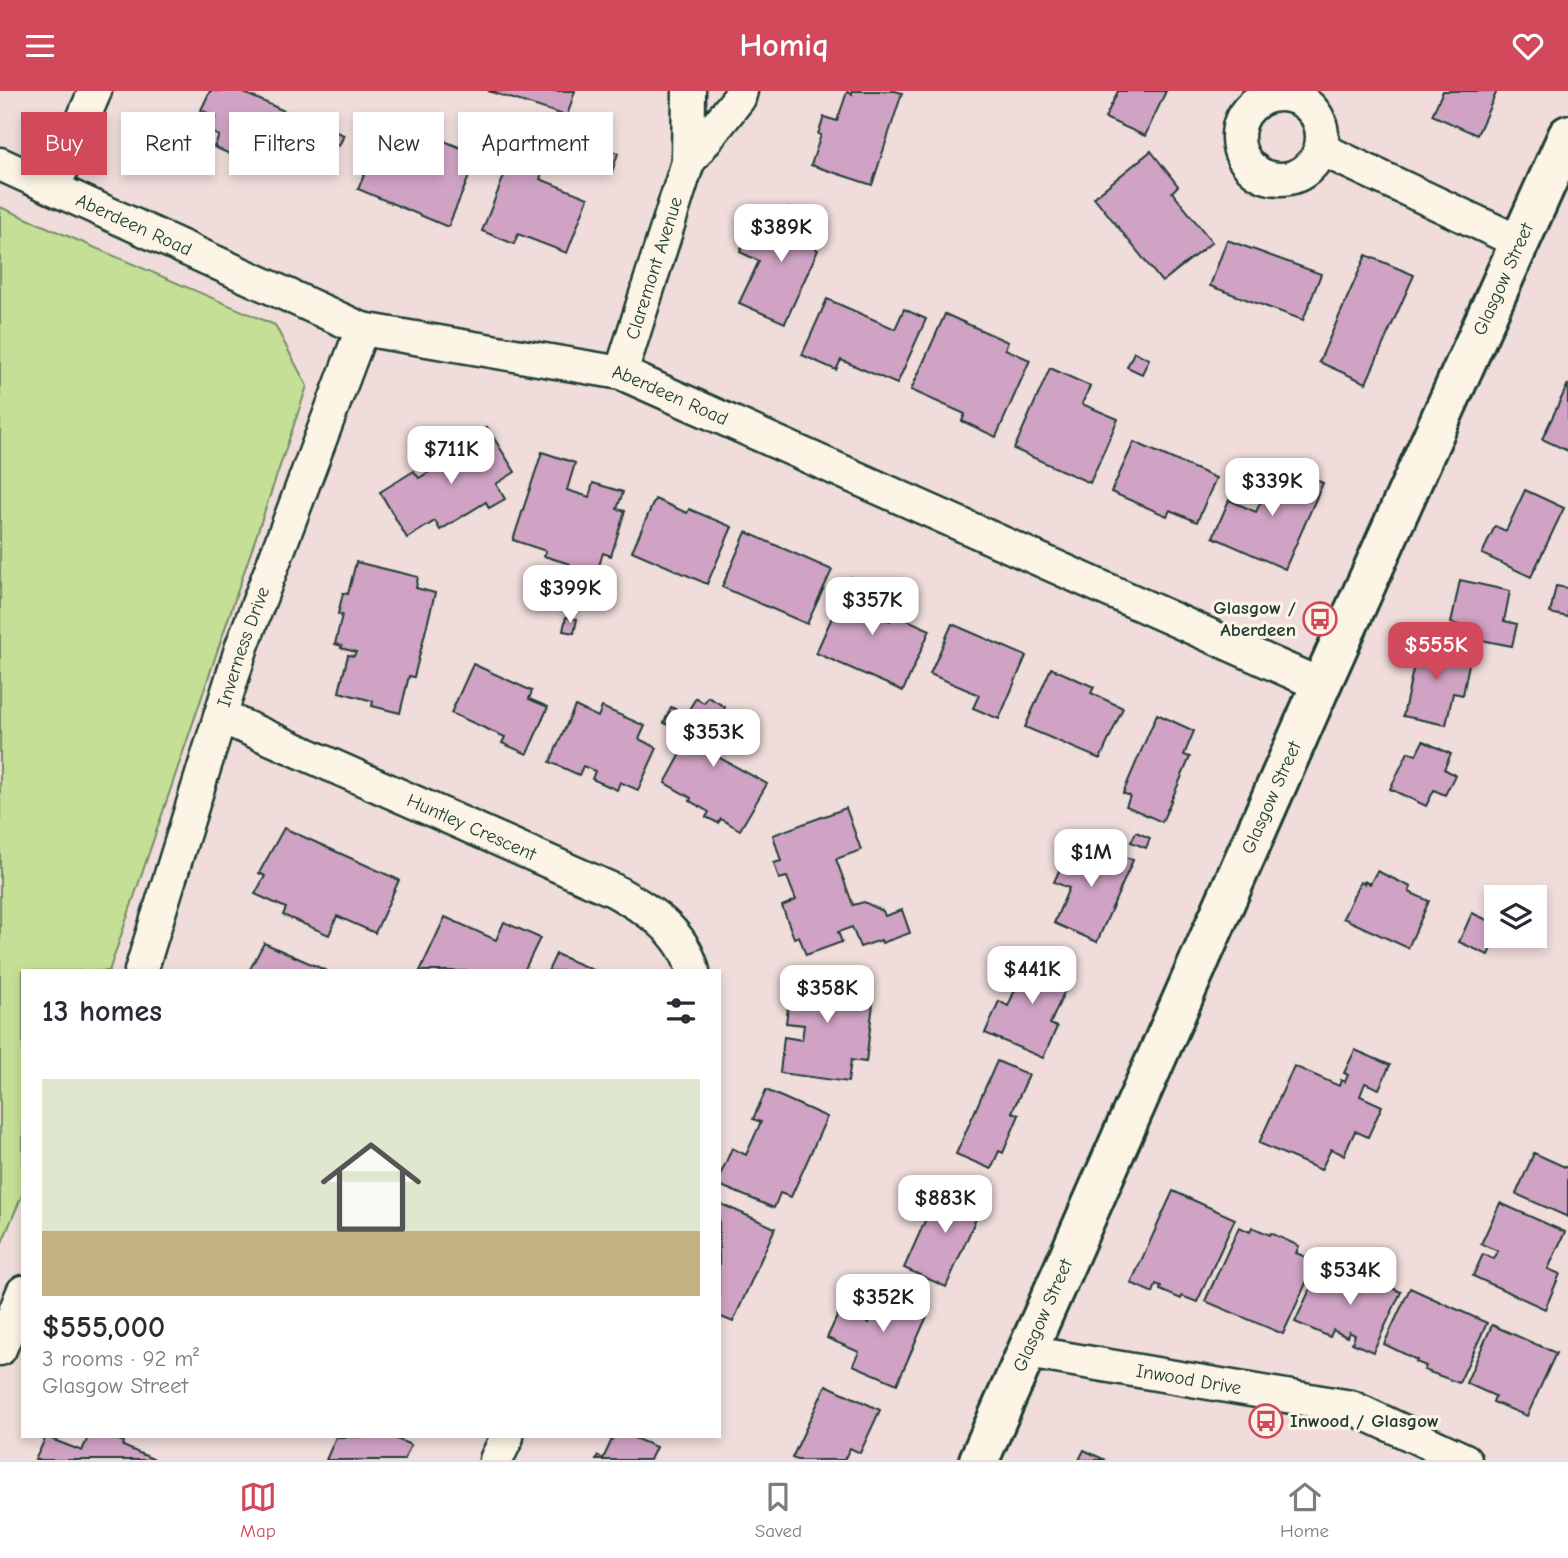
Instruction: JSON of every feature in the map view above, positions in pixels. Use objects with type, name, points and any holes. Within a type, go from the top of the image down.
[{"type":"street","points":[[54,187],[95,91]]},
{"type":"street","name":"Claremont Avenue","points":[[621,373],[688,162],[689,91]]},
{"type":"street","name":"Claremont Avenue","points":[[688,162],[739,98],[741,91]]},
{"type":"street","name":"Glasgow Street","points":[[979,1460],[1321,685],[1568,135]]},
{"type":"street","points":[[1321,149],[1519,242]]},
{"type":"street","name":"Aberdeen Road","points":[[0,164],[362,328],[621,373],[1321,685]]},
{"type":"street","name":"Inverness Drive","points":[[142,969],[242,646],[362,328]]},
{"type":"street","name":"Huntley Crescent","points":[[220,716],[612,890],[652,912],[674,931],[689,955],[692,969]]},
{"type":"street","points":[[0,1349],[21,1297]]},
{"type":"street","name":"Inwood Drive","points":[[1027,1352],[1351,1407],[1465,1460]]},
{"type":"street","points":[[496,1460],[507,1438]]},
{"type":"green space","points":[[0,207],[275,325],[307,386],[110,969],[21,969],[21,1198],[0,1247]]},
{"type":"building","points":[[210,91],[240,91],[287,112],[229,112],[229,154],[215,147],[219,136],[215,134],[215,112],[201,110]]},
{"type":"building","points":[[488,91],[575,91],[568,112],[554,112]]},
{"type":"building","points":[[852,91],[902,93],[872,185],[811,165],[824,117],[837,121],[847,92],[852,94]]},
{"type":"building","points":[[1118,91],[1166,91],[1145,136],[1105,118]]},
{"type":"building","points":[[1443,91],[1497,91],[1477,135],[1432,115]]},
{"type":"building","points":[[339,133],[344,135],[339,146]]},
{"type":"building","points":[[444,141],[458,147],[458,175],[470,175],[448,227],[358,189],[364,175],[444,175]]},
{"type":"building","points":[[613,151],[618,153],[613,169]]},
{"type":"building","points":[[1151,151],[1178,186],[1172,192],[1212,242],[1162,282],[1094,197]]},
{"type":"building","points":[[504,175],[541,175],[540,179],[588,198],[567,253],[518,234],[514,244],[482,231]]},
{"type":"building","points":[[789,208],[826,225],[815,248],[818,250],[785,323],[739,303],[759,261],[740,252],[751,228],[770,237],[773,230],[779,232]]},
{"type":"building","points":[[1227,240],[1321,274],[1303,320],[1210,286]]},
{"type":"building","points":[[1366,255],[1414,275],[1366,383],[1319,362]]},
{"type":"building","points":[[827,299],[895,329],[904,309],[926,319],[897,384],[841,360],[836,370],[802,355]]},
{"type":"building","points":[[945,314],[1008,342],[1005,349],[1030,360],[996,437],[962,421],[965,414],[911,390]]},
{"type":"building","points":[[1134,352],[1149,359],[1142,374],[1127,367]]},
{"type":"building","points":[[1050,368],[1090,386],[1082,404],[1118,419],[1090,483],[1014,449]]},
{"type":"building","points":[[1568,384],[1568,451],[1542,439]]},
{"type":"building","points":[[487,427],[515,472],[496,484],[505,499],[489,508],[486,502],[440,530],[435,521],[407,538],[380,492],[414,471],[419,478],[456,456],[452,448]]},
{"type":"building","points":[[1134,442],[1216,478],[1197,522],[1170,510],[1167,516],[1111,492]]},
{"type":"building","points":[[542,452],[575,463],[567,490],[589,497],[593,483],[623,492],[617,509],[625,511],[611,556],[603,553],[598,569],[605,571],[594,604],[561,593],[570,564],[544,556],[546,551],[513,540]]},
{"type":"building","points":[[1278,463],[1323,483],[1285,569],[1213,537],[1229,500],[1256,512]]},
{"type":"building","points":[[1525,490],[1564,508],[1531,577],[1482,554],[1495,526],[1506,531]]},
{"type":"building","points":[[655,499],[687,513],[689,509],[732,527],[707,584],[632,551]]},
{"type":"building","points":[[746,532],[832,570],[807,624],[722,587]]},
{"type":"building","points":[[356,562],[418,577],[416,588],[435,593],[414,677],[409,676],[400,713],[372,706],[373,701],[339,692],[348,655],[354,656],[356,652],[335,644],[342,615],[338,614],[343,593],[348,594]]},
{"type":"building","points":[[850,577],[887,593],[877,615],[890,621],[894,614],[930,630],[903,691],[816,653]]},
{"type":"building","points":[[1460,580],[1510,591],[1504,621],[1517,624],[1512,646],[1460,636],[1462,626],[1451,623]]},
{"type":"building","points":[[1556,586],[1568,588],[1568,617],[1550,613]]},
{"type":"building","points":[[566,617],[577,619],[574,633],[563,631]]},
{"type":"building","points":[[952,624],[1026,656],[999,719],[973,708],[979,695],[930,674]]},
{"type":"building","points":[[1419,642],[1471,653],[1463,695],[1453,693],[1446,725],[1403,716]]},
{"type":"building","points":[[473,664],[532,691],[529,699],[548,707],[527,754],[502,743],[505,737],[451,713]]},
{"type":"building","points":[[1051,668],[1094,687],[1091,693],[1123,708],[1100,759],[1025,727]]},
{"type":"building","points":[[708,697],[725,707],[722,713],[733,719],[713,754],[767,784],[740,830],[721,819],[718,823],[706,817],[709,812],[665,783],[687,743],[683,740],[694,721],[685,716],[696,698],[704,703]]},
{"type":"building","points":[[575,706],[598,717],[602,707],[645,726],[639,739],[657,748],[638,790],[620,782],[617,790],[592,779],[595,771],[583,766],[579,775],[550,762]]},
{"type":"building","points":[[671,707],[681,712],[674,727],[664,723]]},
{"type":"building","points":[[1157,714],[1194,731],[1184,755],[1190,757],[1162,822],[1126,806],[1130,796],[1123,793]]},
{"type":"building","points":[[1423,741],[1451,754],[1444,769],[1455,775],[1445,795],[1434,790],[1426,806],[1390,789],[1408,752],[1416,755]]},
{"type":"building","points":[[846,808],[861,850],[836,859],[853,905],[864,902],[883,911],[885,916],[902,910],[910,933],[860,947],[852,927],[838,932],[842,942],[806,955],[799,936],[794,938],[782,906],[796,900],[787,877],[779,879],[774,863],[781,861],[773,835]]},
{"type":"building","points":[[284,828],[399,880],[375,933],[337,916],[329,935],[283,915],[286,908],[255,894],[265,876],[259,873]]},
{"type":"building","points":[[1136,832],[1150,838],[1146,848],[1131,842]]},
{"type":"building","points":[[1090,841],[1133,860],[1097,942],[1054,923],[1069,888],[1054,882],[1067,853],[1082,860]]},
{"type":"building","points":[[1377,871],[1411,887],[1409,892],[1429,901],[1408,948],[1343,918],[1360,882],[1370,884]]},
{"type":"building","points":[[1472,913],[1484,918],[1484,948],[1491,948],[1488,955],[1459,942]]},
{"type":"building","points":[[445,917],[496,940],[504,922],[540,938],[525,969],[421,969]]},
{"type":"building","points":[[264,943],[322,969],[250,969]]},
{"type":"building","points":[[1032,951],[1074,970],[1050,1024],[1057,1027],[1043,1058],[985,1033],[999,1001],[1008,1006]]},
{"type":"building","points":[[556,954],[590,969],[549,969]]},
{"type":"building","points":[[793,969],[870,979],[867,1003],[873,1003],[866,1062],[851,1060],[848,1082],[780,1073],[784,1037],[802,1040],[804,1025],[786,1023]]},
{"type":"building","points":[[1355,1050],[1390,1065],[1379,1089],[1365,1083],[1360,1096],[1382,1106],[1368,1137],[1355,1131],[1344,1155],[1331,1149],[1321,1170],[1259,1143],[1294,1066],[1339,1086],[1341,1080],[1345,1082],[1348,1075],[1344,1073]]},
{"type":"building","points":[[997,1061],[1029,1075],[1012,1112],[1019,1115],[1003,1153],[999,1151],[991,1169],[956,1154]]},
{"type":"building","points":[[766,1090],[827,1117],[791,1197],[780,1193],[774,1208],[721,1186],[721,1173],[732,1148],[746,1155],[761,1122],[753,1119]]},
{"type":"building","points":[[1534,1153],[1567,1168],[1568,1166],[1568,1217],[1516,1194]]},
{"type":"building","points":[[952,1181],[986,1196],[946,1287],[904,1268],[928,1214],[936,1217]]},
{"type":"building","points":[[1173,1191],[1235,1219],[1197,1302],[1160,1290],[1161,1286],[1156,1284],[1153,1293],[1131,1283]]},
{"type":"building","points":[[1500,1203],[1565,1232],[1548,1269],[1560,1274],[1545,1309],[1473,1276],[1483,1254],[1494,1259],[1498,1251],[1481,1244]]},
{"type":"building","points":[[721,1204],[775,1228],[733,1322],[721,1317]]},
{"type":"building","points":[[1239,1227],[1250,1232],[1252,1227],[1270,1235],[1271,1233],[1299,1246],[1296,1253],[1316,1261],[1283,1334],[1205,1301]]},
{"type":"building","points":[[1336,1262],[1401,1292],[1373,1352],[1352,1343],[1355,1335],[1349,1332],[1347,1337],[1333,1330],[1330,1337],[1295,1322],[1311,1287],[1323,1292]]},
{"type":"building","points":[[885,1287],[931,1307],[897,1384],[853,1365],[859,1352],[827,1338],[840,1310],[869,1323]]},
{"type":"building","points":[[1410,1288],[1487,1323],[1459,1383],[1424,1370],[1426,1366],[1416,1362],[1417,1360],[1384,1344]]},
{"type":"building","points":[[1492,1325],[1556,1353],[1527,1416],[1493,1402],[1495,1396],[1466,1383]]},
{"type":"building","points":[[826,1385],[880,1410],[860,1453],[850,1448],[844,1460],[792,1458]]},
{"type":"building","points":[[46,1438],[82,1451],[88,1438],[114,1438],[124,1442],[123,1446],[155,1460],[35,1460]]},
{"type":"building","points":[[336,1438],[394,1438],[411,1445],[404,1460],[326,1460]]},
{"type":"building","points":[[613,1438],[634,1438],[656,1447],[650,1460],[596,1460],[598,1456],[603,1459]]},
{"type":"building","points":[[1084,1450],[1105,1460],[1079,1460]]},
{"type":"place","name":"Glasgow / Aberdeen","points":[[1320,619]]},
{"type":"place","name":"Inwood / Glasgow","points":[[1266,1421]]}]
